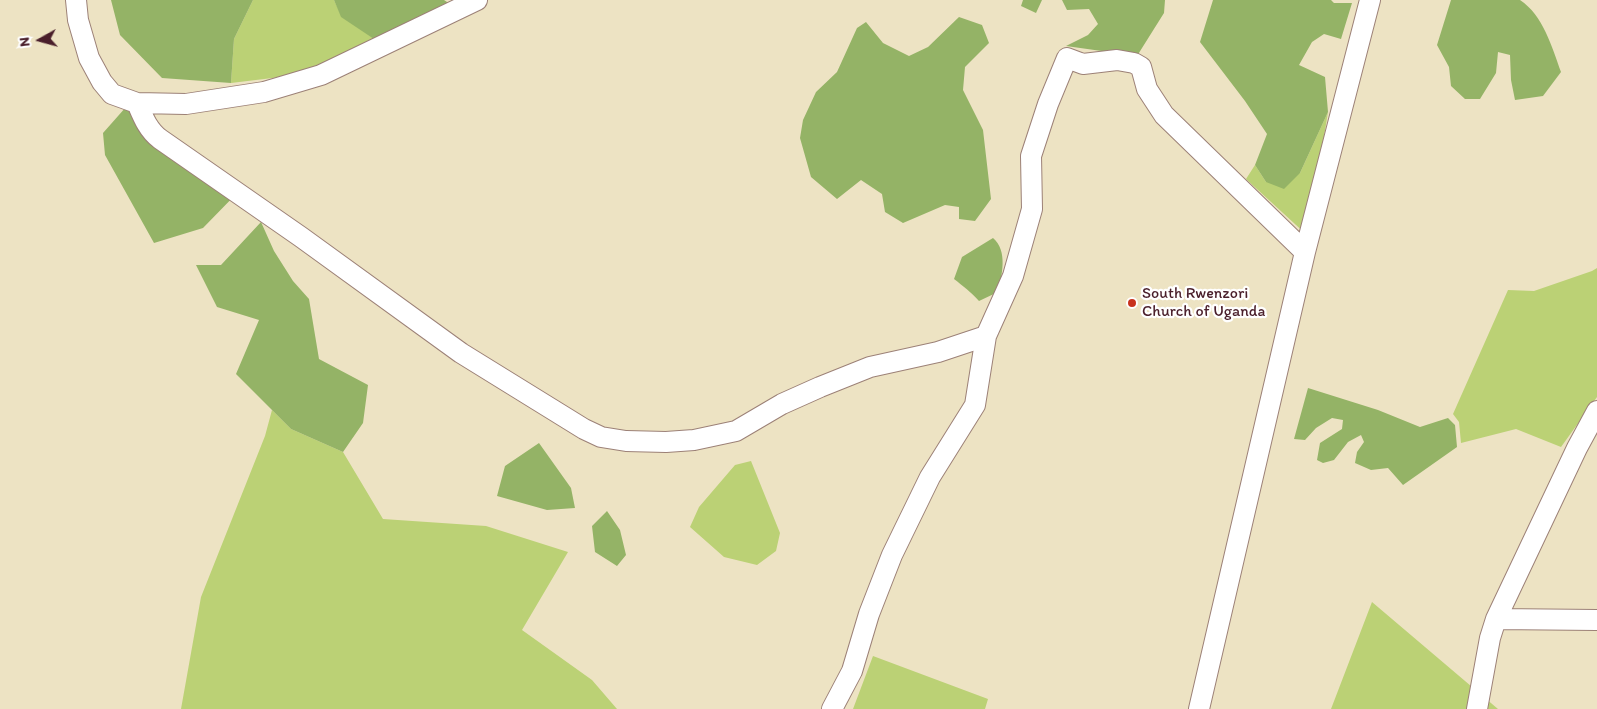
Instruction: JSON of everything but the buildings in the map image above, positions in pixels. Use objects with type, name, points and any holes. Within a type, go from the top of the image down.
[{"type":"street","points":[[76,0],[78,20],[89,58],[102,82],[112,94],[136,103],[186,104],[264,92],[322,75],[477,0]]},
{"type":"street","points":[[1199,709],[1305,252],[1370,0]]},
{"type":"street","points":[[832,709],[852,671],[869,614],[892,555],[930,477],[975,405],[986,336],[1013,276],[1032,209],[1031,156],[1048,104],[1067,58],[1083,64],[1117,60],[1134,63],[1141,67],[1147,89],[1164,114],[1305,252]]},
{"type":"street","points":[[136,103],[147,125],[160,139],[325,254],[461,353],[584,429],[601,437],[666,442],[694,440],[736,431],[782,404],[870,367],[938,352],[986,336]]},
{"type":"street","points":[[1477,709],[1490,638],[1496,619],[1577,448],[1597,411]]},
{"type":"street","points":[[1496,619],[1597,620]]},
{"type":"green space","points":[[111,0],[253,0],[234,39],[231,83],[162,78],[120,35]]},
{"type":"green space","points":[[253,0],[334,0],[342,17],[417,29],[289,76],[231,83],[234,39]]},
{"type":"green space","points":[[334,0],[444,0],[447,2],[448,15],[377,41],[341,17]]},
{"type":"green space","points":[[1023,0],[1042,0],[1036,13],[1021,6]]},
{"type":"green space","points":[[1062,0],[1165,0],[1164,13],[1137,56],[1066,46],[1088,35],[1098,24],[1089,9],[1067,10]]},
{"type":"green space","points":[[1213,0],[1331,0],[1334,3],[1352,3],[1341,39],[1324,34],[1312,42],[1299,65],[1325,77],[1328,112],[1300,173],[1284,189],[1266,182],[1255,165],[1267,134],[1245,101],[1200,42]]},
{"type":"green space","points":[[1451,0],[1520,0],[1528,6],[1546,32],[1561,72],[1543,96],[1515,100],[1511,80],[1510,55],[1498,52],[1496,73],[1480,99],[1465,99],[1451,86],[1449,67],[1437,45]]},
{"type":"green space","points":[[959,17],[982,25],[989,43],[965,67],[963,90],[983,130],[991,199],[975,221],[959,219],[959,207],[945,205],[903,223],[885,212],[882,194],[861,180],[837,199],[811,177],[800,138],[803,120],[816,92],[837,72],[857,28],[866,22],[883,43],[909,56],[928,47]]},
{"type":"green space","points":[[126,107],[242,188],[203,228],[154,243],[105,155],[103,133]]},
{"type":"green space","points":[[1328,112],[1308,236],[1246,179],[1255,165],[1266,182],[1300,173]]},
{"type":"green space","points":[[261,222],[274,251],[293,281],[309,299],[319,359],[368,385],[363,423],[343,452],[291,429],[236,374],[259,320],[217,307],[196,265],[221,265]]},
{"type":"green space","points":[[993,238],[998,243],[1002,256],[1003,264],[1000,285],[998,292],[979,301],[954,279],[962,257]]},
{"type":"green space","points":[[1597,268],[1597,397],[1561,447],[1516,429],[1461,443],[1459,422],[1453,414],[1508,290],[1534,291]]},
{"type":"green space","points":[[1308,388],[1378,410],[1420,427],[1448,418],[1455,425],[1457,447],[1403,485],[1388,468],[1371,470],[1355,463],[1357,452],[1364,442],[1361,435],[1348,442],[1334,460],[1323,463],[1317,460],[1320,443],[1342,429],[1343,420],[1332,418],[1316,428],[1305,440],[1294,439]]},
{"type":"green space","points":[[272,410],[291,429],[343,452],[383,519],[486,526],[568,552],[522,630],[592,680],[617,709],[181,709],[201,597],[265,436]]},
{"type":"green space","points":[[539,443],[571,488],[575,508],[547,510],[497,496],[505,466]]},
{"type":"green space","points":[[751,461],[780,533],[776,551],[757,565],[724,557],[690,527],[699,507],[735,465]]},
{"type":"green space","points":[[607,511],[620,530],[626,555],[617,566],[595,552],[592,526]]},
{"type":"green space","points":[[1372,602],[1498,709],[1331,709]]},
{"type":"green space","points":[[873,656],[988,699],[985,709],[853,709]]},
{"type":"place","name":"South Rwenzori Church of Uganda","points":[[1132,303]]}]
